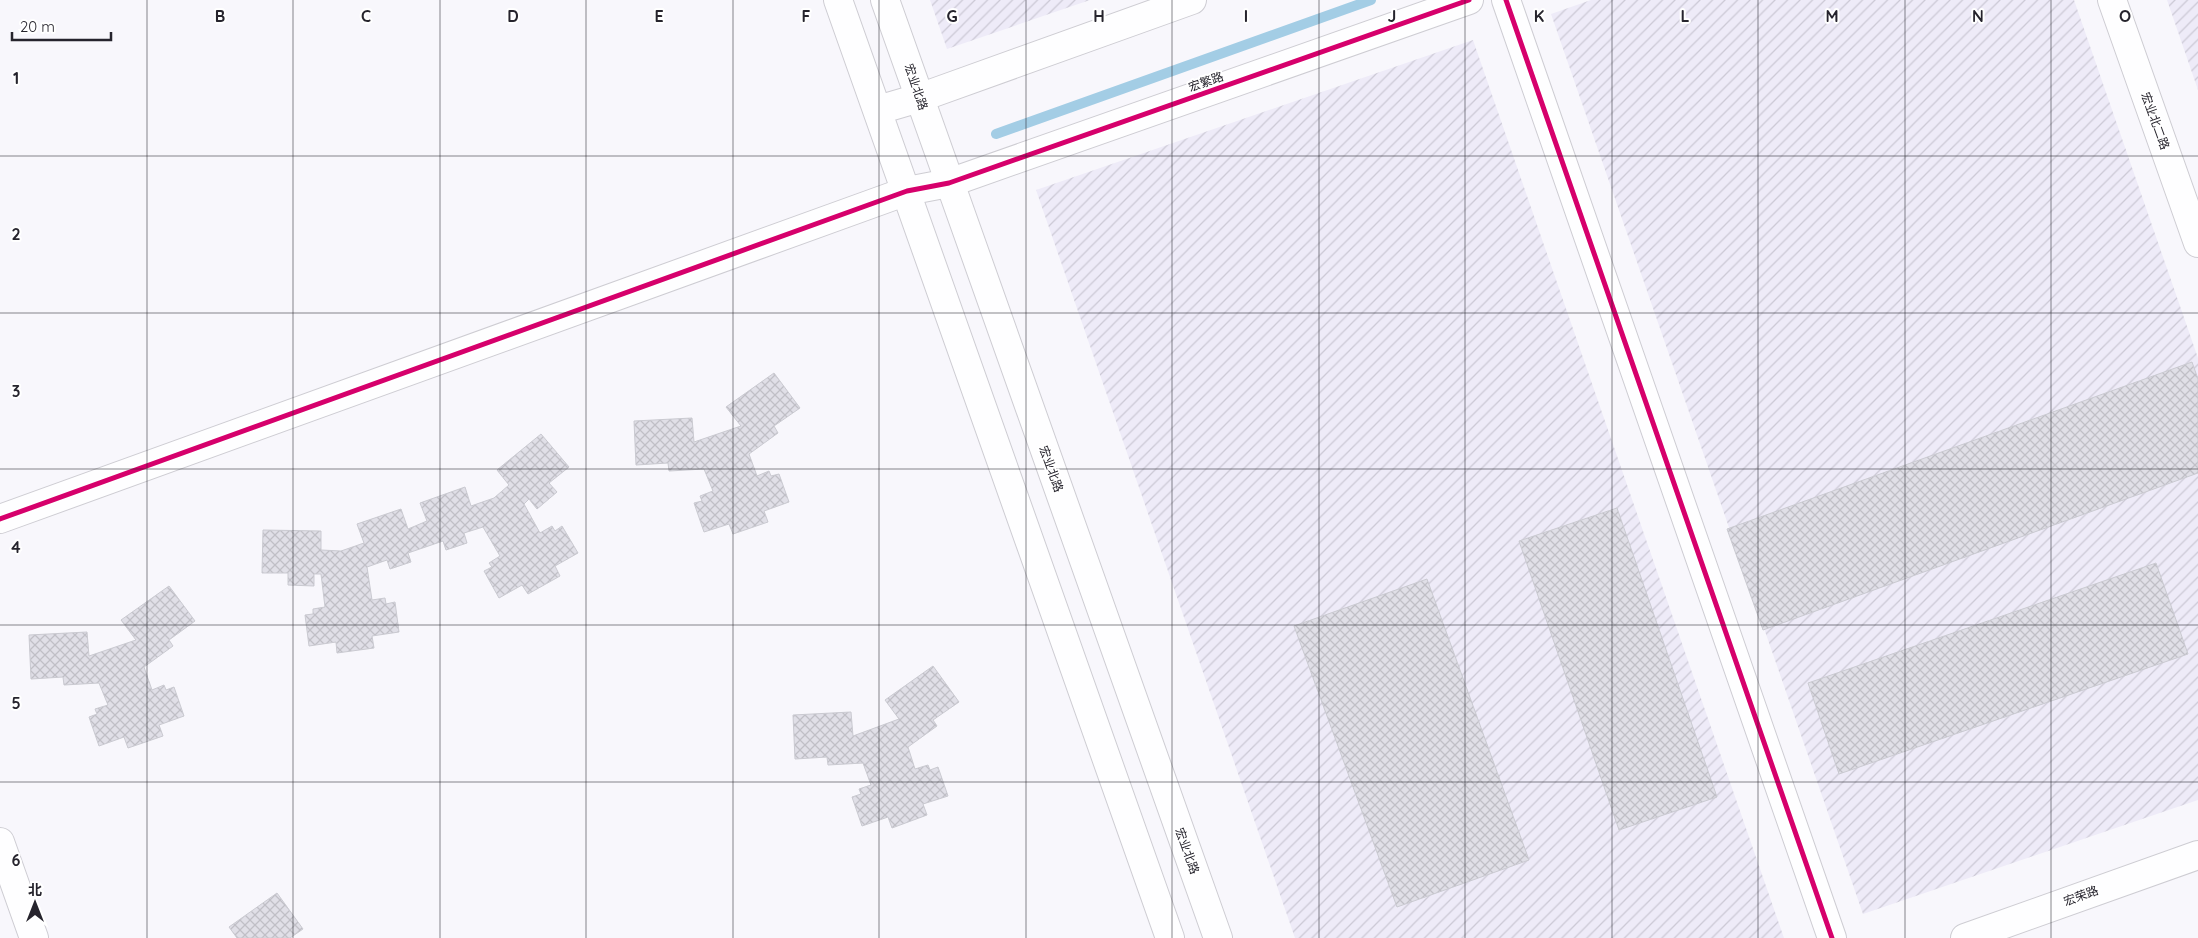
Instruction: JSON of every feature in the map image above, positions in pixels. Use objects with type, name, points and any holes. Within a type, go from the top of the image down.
[{"type":"street","points":[[838,0],[1170,938]]},
{"type":"street","name":"宏业北路","points":[[885,0],[1218,938]]},
{"type":"street","points":[[878,110],[919,98],[1192,0]]},
{"type":"street","name":"宏繁路","points":[[0,519],[907,191],[949,183],[1469,0]]},
{"type":"street","points":[[1506,0],[1832,938]]},
{"type":"street","name":"宏业北二路","points":[[2112,0],[2198,243]]},
{"type":"street","points":[[0,842],[34,938]]},
{"type":"street","name":"宏荣路","points":[[1965,938],[2198,855]]},
{"type":"shaded area","points":[[930,0],[1090,0],[947,49]]},
{"type":"shaded area","points":[[1591,0],[2074,0],[2198,358],[2198,800],[1863,914],[1551,14]]},
{"type":"shaded area","points":[[2167,0],[2198,0],[2198,90]]},
{"type":"shaded area","points":[[1473,40],[1784,938],[1295,938],[1036,190]]},
{"type":"building","points":[[2192,362],[2198,379],[2198,473],[1763,630],[1727,529]]},
{"type":"building","points":[[774,373],[800,408],[774,426],[778,433],[749,454],[757,476],[769,471],[771,476],[779,474],[789,502],[764,511],[768,522],[733,534],[729,524],[704,532],[694,503],[702,501],[700,496],[713,491],[704,469],[669,471],[668,463],[636,465],[634,421],[692,418],[694,442],[741,426],[726,407]]},
{"type":"building","points":[[541,434],[569,467],[549,483],[557,492],[537,509],[529,499],[524,504],[540,533],[552,526],[555,531],[562,526],[578,553],[555,566],[560,576],[528,594],[522,585],[499,598],[484,571],[492,567],[489,563],[500,556],[483,527],[464,533],[467,543],[446,550],[443,541],[408,553],[411,562],[390,569],[387,560],[367,567],[372,600],[385,598],[386,604],[395,602],[399,632],[372,636],[374,648],[337,653],[336,642],[309,646],[305,615],[313,614],[313,609],[325,607],[321,574],[314,574],[314,586],[288,585],[288,573],[262,573],[263,530],[321,531],[321,550],[341,551],[364,543],[357,524],[401,509],[408,529],[427,521],[420,503],[465,487],[471,506],[494,498],[509,485],[497,470]]},
{"type":"building","points":[[1617,508],[1717,797],[1619,830],[1519,541]]},
{"type":"building","points":[[2156,563],[2188,654],[1839,774],[1808,683]]},
{"type":"building","points":[[1427,579],[1529,860],[1397,907],[1294,626]]},
{"type":"building","points":[[169,586],[195,621],[169,640],[173,646],[144,667],[152,690],[164,685],[166,690],[174,687],[184,716],[159,725],[163,736],[128,748],[124,737],[99,746],[89,717],[97,714],[95,709],[108,705],[99,683],[64,685],[63,677],[31,679],[29,635],[87,632],[89,656],[136,640],[121,620]]},
{"type":"building","points":[[933,666],[959,702],[933,720],[937,726],[908,747],[915,769],[928,765],[930,770],[938,767],[948,796],[923,804],[927,815],[892,828],[888,817],[862,826],[852,797],[861,794],[859,789],[871,785],[863,763],[828,765],[827,757],[795,759],[793,715],[851,712],[853,736],[899,719],[885,700]]},
{"type":"building","points":[[277,893],[303,929],[290,938],[237,938],[229,927]]},
{"type":"waterway","points":[[996,134],[1371,0]]},
{"type":"cycle path","points":[[0,519],[907,191],[949,183],[1469,0]]},
{"type":"cycle path","points":[[1506,0],[1832,938]]}]
